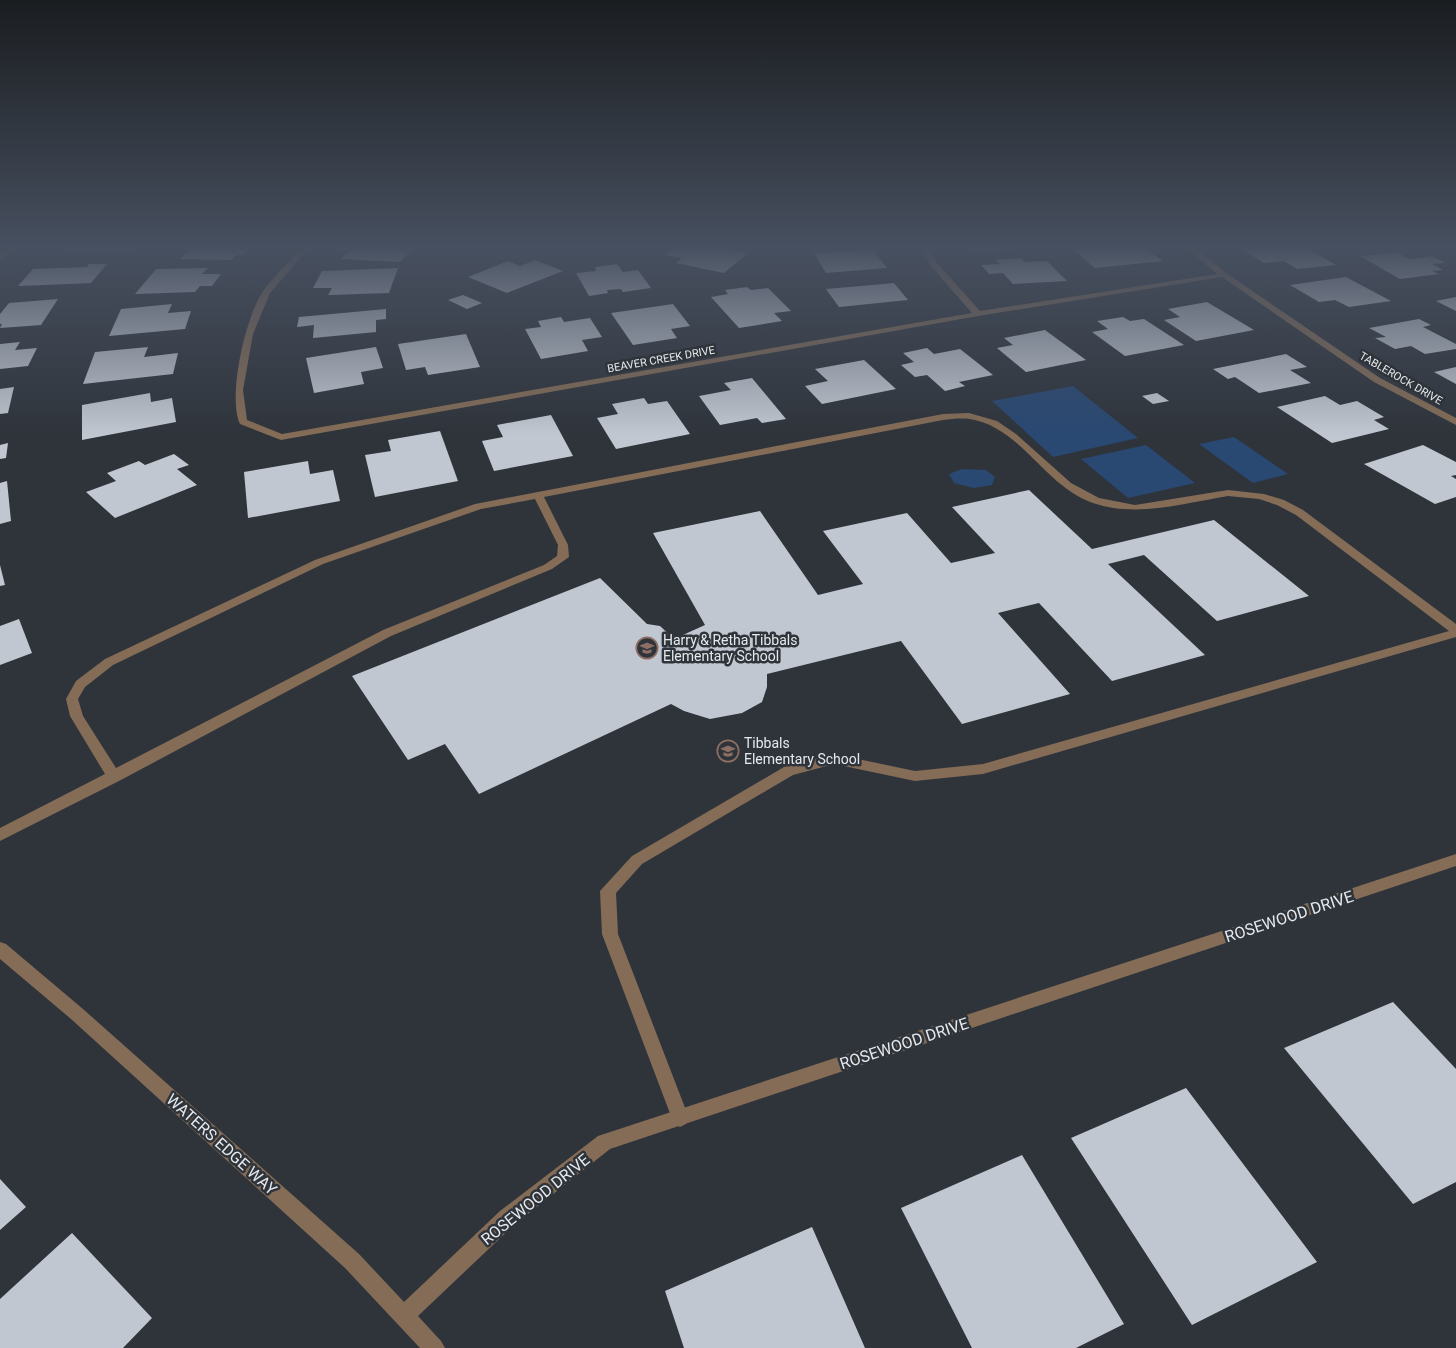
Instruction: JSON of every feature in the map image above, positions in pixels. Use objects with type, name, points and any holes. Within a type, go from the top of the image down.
[{"type":"street","name":"BEAVER CREEK DRIVE","points":[[259,310],[249,334],[238,390],[243,422],[281,437],[337,429],[1004,310]]},
{"type":"street","points":[[974,310],[978,314]]},
{"type":"street","name":"TABLEROCK DRIVE","points":[[1274,310],[1377,380],[1456,422]]},
{"type":"street","points":[[114,777],[77,716],[72,699],[80,684],[109,662],[319,562],[462,512],[538,495],[943,418],[969,416],[994,423],[1013,436],[1067,485],[1096,501],[1135,508],[1228,493],[1244,493],[1276,500],[1309,519],[1456,632]]},
{"type":"street","points":[[0,835],[387,633],[548,566],[563,557],[563,544],[538,495]]},
{"type":"street","points":[[680,1118],[610,934],[608,892],[637,860],[789,771],[834,759],[915,776],[983,769],[1456,632]]},
{"type":"street","name":"ROSEWOOD DRIVE","points":[[404,1316],[507,1218],[605,1142],[1456,860]]},
{"type":"street","name":"WATERS EDGE WAY","points":[[0,949],[77,1014],[352,1260],[434,1348]]},
{"type":"shaded area","points":[[1073,386],[1138,438],[1053,457],[992,401]]},
{"type":"shaded area","points":[[1234,437],[1288,474],[1253,483],[1199,444]]},
{"type":"shaded area","points":[[1146,445],[1195,483],[1128,498],[1081,459]]},
{"type":"shaded area","points":[[962,469],[986,470],[995,477],[992,485],[974,488],[954,483],[949,474]]},
{"type":"building","points":[[3,310],[51,310],[41,325],[0,328],[2,324],[0,324],[0,314]]},
{"type":"building","points":[[121,310],[169,310],[168,313],[191,311],[185,329],[109,336]]},
{"type":"building","points":[[386,310],[386,319],[376,320],[376,332],[313,338],[314,325],[297,327],[299,317]]},
{"type":"building","points":[[632,310],[678,310],[690,326],[671,329],[677,338],[633,345],[611,313]]},
{"type":"building","points":[[723,310],[791,311],[774,313],[782,321],[739,328]]},
{"type":"building","points":[[1169,310],[1220,310],[1254,330],[1196,341],[1164,320],[1180,317]]},
{"type":"building","points":[[561,317],[564,322],[590,318],[602,337],[582,340],[588,351],[541,359],[525,329],[541,327],[538,321]]},
{"type":"building","points":[[1123,317],[1130,321],[1144,319],[1184,345],[1125,356],[1092,332],[1108,329],[1097,321]]},
{"type":"building","points":[[1419,319],[1431,325],[1423,327],[1456,344],[1456,349],[1425,354],[1411,346],[1395,349],[1375,338],[1386,337],[1369,328]]},
{"type":"building","points":[[1045,330],[1086,360],[1026,372],[997,348],[1013,345],[1004,338]]},
{"type":"building","points":[[466,334],[480,367],[428,375],[425,367],[406,370],[398,344]]},
{"type":"building","points":[[20,342],[15,350],[37,348],[28,366],[0,369],[0,344]]},
{"type":"building","points":[[148,347],[144,357],[178,353],[173,374],[83,384],[95,352]]},
{"type":"building","points":[[376,347],[383,368],[361,372],[364,384],[314,393],[306,358]]},
{"type":"building","points":[[927,348],[934,354],[960,349],[993,375],[959,382],[965,386],[945,391],[927,375],[915,377],[901,365],[914,362],[903,353]]},
{"type":"building","points":[[1286,354],[1307,367],[1290,370],[1311,383],[1259,393],[1235,377],[1228,379],[1213,369]]},
{"type":"building","points":[[864,360],[896,389],[822,404],[805,386],[828,381],[815,369]]},
{"type":"building","points":[[1456,367],[1456,384],[1434,372]]},
{"type":"building","points":[[752,378],[786,419],[762,423],[757,418],[720,425],[699,396],[731,390],[724,383]]},
{"type":"building","points":[[14,387],[8,413],[0,414],[0,389]]},
{"type":"building","points":[[150,393],[151,402],[172,398],[176,422],[82,440],[82,405]]},
{"type":"building","points":[[1157,393],[1169,401],[1153,404],[1142,396]]},
{"type":"building","points":[[1325,396],[1340,405],[1357,401],[1384,417],[1374,420],[1389,429],[1332,443],[1277,407]]},
{"type":"building","points":[[644,398],[648,404],[667,401],[690,434],[616,449],[597,418],[618,414],[612,404]]},
{"type":"building","points":[[551,415],[573,456],[494,471],[482,441],[503,437],[497,425]]},
{"type":"building","points":[[440,431],[458,481],[375,497],[365,455],[391,451],[388,440]]},
{"type":"building","points":[[8,443],[6,458],[0,459],[0,445]]},
{"type":"building","points":[[1423,445],[1456,462],[1456,475],[1451,476],[1456,479],[1456,497],[1435,504],[1364,464]]},
{"type":"building","points":[[174,454],[189,465],[177,469],[197,485],[115,518],[86,492],[116,481],[107,473],[139,461],[145,465]]},
{"type":"building","points":[[308,461],[310,474],[333,470],[340,501],[248,518],[244,472]]},
{"type":"building","points":[[7,481],[11,521],[0,524],[0,483]]},
{"type":"building","name":"Harry & Retha Tibbals Elementary School","points":[[1029,490],[1092,549],[1214,520],[1309,596],[1217,621],[1144,555],[1108,564],[1205,655],[1112,681],[1039,603],[998,613],[1070,694],[962,724],[901,641],[767,674],[767,687],[762,702],[742,713],[710,719],[684,711],[671,704],[479,794],[445,744],[408,760],[352,676],[600,578],[647,624],[660,626],[674,639],[705,625],[653,533],[760,511],[818,595],[863,584],[823,531],[907,513],[951,563],[995,553],[952,507]]},
{"type":"building","points":[[0,565],[5,585],[0,586]]},
{"type":"building","points":[[19,619],[32,653],[0,665],[0,626]]},
{"type":"building","points":[[1393,1002],[1456,1069],[1456,1182],[1413,1204],[1284,1048]]},
{"type":"building","points":[[1186,1088],[1317,1262],[1192,1325],[1071,1138]]},
{"type":"building","points":[[1022,1155],[1124,1324],[1076,1348],[972,1348],[901,1208]]},
{"type":"building","points":[[0,1179],[26,1207],[0,1230]]},
{"type":"building","points":[[812,1227],[865,1348],[684,1348],[665,1291]]},
{"type":"building","points":[[72,1233],[152,1318],[123,1348],[0,1348],[0,1299]]},
{"type":"place","name":"Harry & Retha Tibbals Elementary School","points":[[647,648]]},
{"type":"place","name":"Tibbals Elementary School","points":[[728,751]]}]
